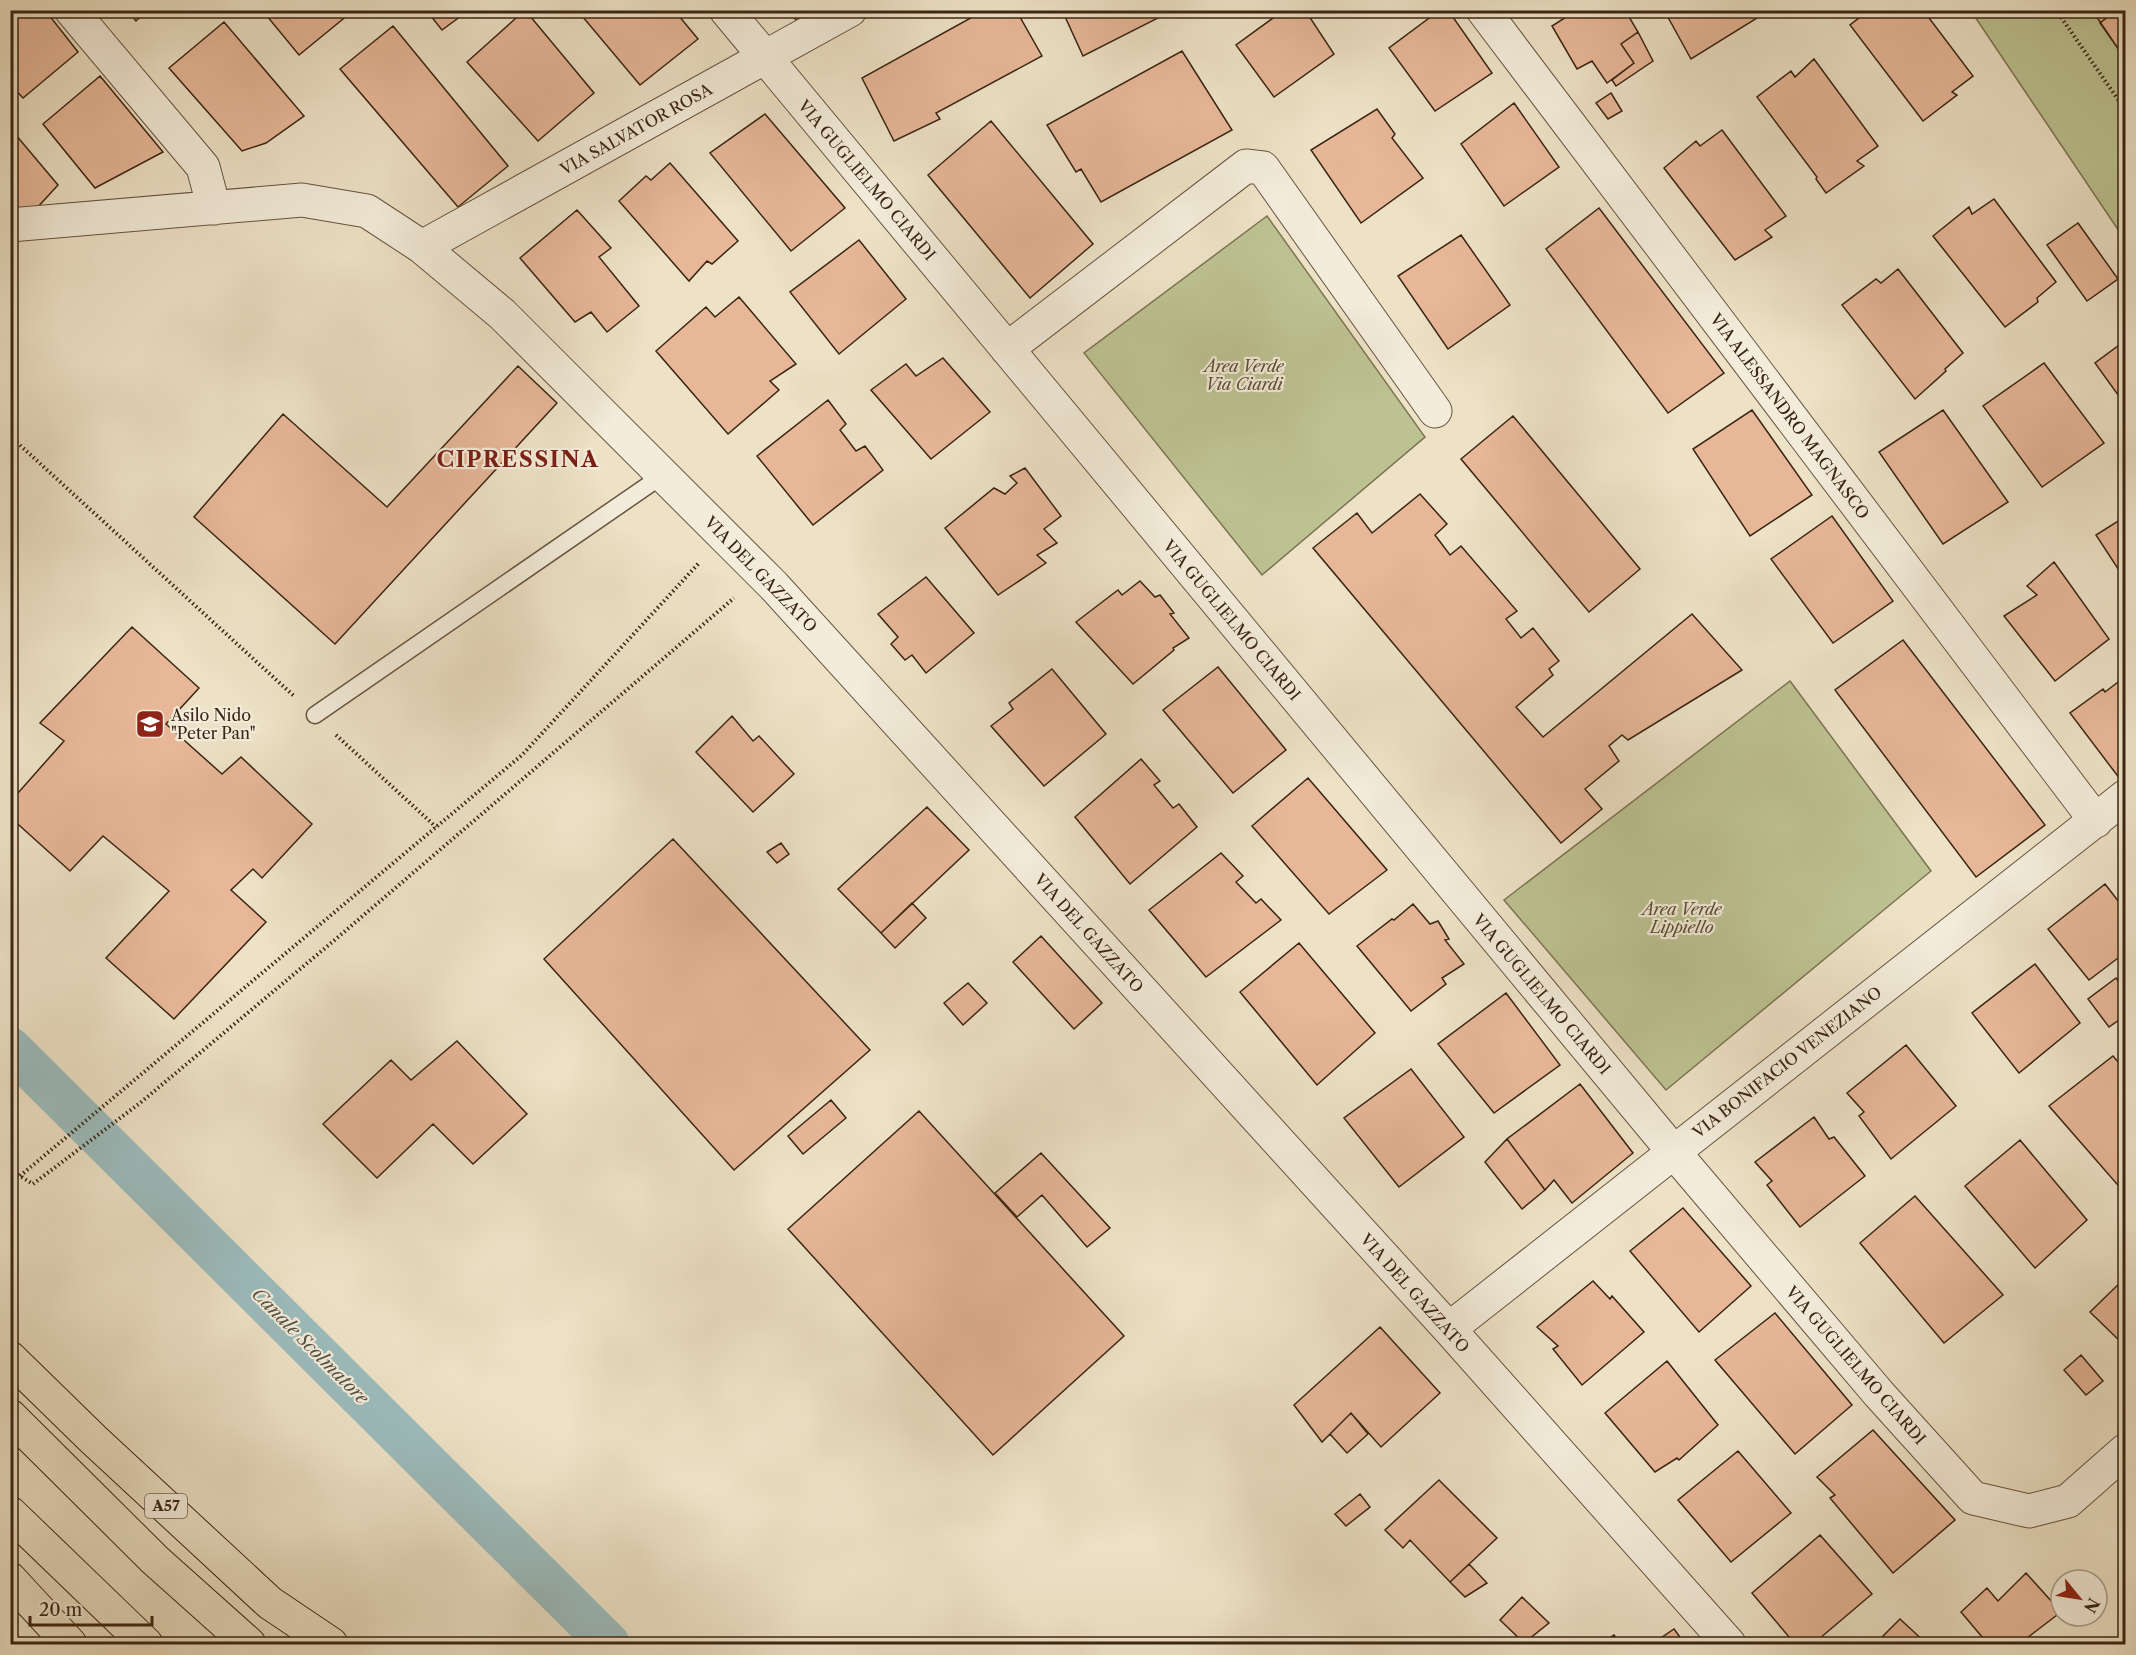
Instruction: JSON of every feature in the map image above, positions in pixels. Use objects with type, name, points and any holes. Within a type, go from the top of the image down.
[{"type":"highway","name":"A57","points":[[10,1358],[94,1440],[270,1603],[331,1644]]},
{"type":"highway","name":"A57","points":[[10,1416],[155,1560],[249,1644]]},
{"type":"highway","points":[[10,1513],[146,1644]]},
{"type":"highway","points":[[10,1579],[70,1644]]},
{"type":"street","points":[[71,10],[203,167],[214,208]]},
{"type":"street","name":"VIA GUGLIELMO CIARDI","points":[[726,10],[1673,1151],[1879,1394],[1973,1498],[2029,1511],[2068,1501],[2126,1450]]},
{"type":"street","name":"VIA SALVATOR ROSA","points":[[422,247],[850,10]]},
{"type":"street","name":"VIA ALESSANDRO MAGNASCO","points":[[1483,10],[2096,821]]},
{"type":"street","points":[[1007,349],[1246,166],[1263,168],[1435,411]]},
{"type":"street","name":"VIA DEL GAZZATO","points":[[10,225],[302,201],[367,211],[422,247],[502,314],[762,574],[1449,1329],[1730,1644]]},
{"type":"street","name":"VIA BONIFACIO VENEZIANO","points":[[1449,1329],[2126,796]]},
{"type":"lane","points":[[315,715],[663,475]]},
{"type":"path","points":[[2056,10],[2126,111]]},
{"type":"path","points":[[10,436],[436,827]]},
{"type":"path","points":[[20,1176],[522,755],[694,567],[727,539]]},
{"type":"path","points":[[10,1170],[33,1184],[140,1103],[339,937],[762,574]]},
{"type":"green space","points":[[1971,11],[2125,11],[2125,240]]},
{"type":"green space","name":"Area Verde Via Ciardi","points":[[1267,216],[1425,437],[1262,575],[1084,353]]},
{"type":"green space","name":"Area Verde Lippiello","points":[[1790,681],[1931,871],[1666,1090],[1504,900]]},
{"type":"building","points":[[10,10],[45,10],[78,52],[23,98],[10,84]]},
{"type":"building","points":[[127,10],[148,10],[136,21]]},
{"type":"building","points":[[262,10],[354,10],[299,55]]},
{"type":"building","points":[[426,10],[469,10],[442,30]]},
{"type":"building","points":[[525,10],[594,93],[538,141],[467,62]]},
{"type":"building","points":[[577,10],[674,10],[698,39],[640,85]]},
{"type":"building","points":[[787,10],[810,10],[797,21]]},
{"type":"building","points":[[985,10],[1016,10],[1042,56],[936,113],[940,119],[894,141],[862,78]]},
{"type":"building","points":[[1062,10],[1154,10],[1158,18],[1083,56]]},
{"type":"building","points":[[1284,10],[1305,10],[1334,54],[1274,97],[1236,45]]},
{"type":"building","points":[[1363,10],[1377,10],[1368,17]]},
{"type":"building","points":[[1440,10],[1448,10],[1492,73],[1435,111],[1389,48]]},
{"type":"building","points":[[1577,10],[1625,10],[1638,32],[1621,44],[1634,63],[1607,83],[1592,61],[1577,69],[1552,26]]},
{"type":"building","points":[[1664,10],[1770,10],[1691,59]]},
{"type":"building","points":[[1869,10],[1923,10],[1973,76],[1952,92],[1957,95],[1923,121],[1850,25]]},
{"type":"building","points":[[2092,10],[2126,10],[2126,50],[2121,53]]},
{"type":"building","points":[[2117,10],[2126,10],[2126,49],[2121,53],[2100,23]]},
{"type":"building","points":[[224,22],[304,116],[266,143],[242,151],[169,68]]},
{"type":"building","points":[[393,26],[508,166],[458,207],[340,69]]},
{"type":"building","points":[[1638,32],[1653,61],[1616,86],[1612,80],[1634,63],[1621,44]]},
{"type":"building","points":[[1182,51],[1232,130],[1101,202],[1081,169],[1076,172],[1047,125]]},
{"type":"building","points":[[1814,59],[1878,146],[1857,161],[1864,166],[1826,193],[1816,179],[1817,177],[1757,97],[1791,71],[1795,77]]},
{"type":"building","points":[[100,76],[163,152],[95,188],[43,124]]},
{"type":"building","points":[[1611,93],[1622,111],[1608,119],[1596,103]]},
{"type":"building","points":[[1514,103],[1559,167],[1504,206],[1461,144]]},
{"type":"building","points":[[1377,109],[1395,134],[1392,138],[1423,178],[1361,223],[1311,150]]},
{"type":"building","points":[[765,114],[845,208],[791,251],[710,153]]},
{"type":"building","points":[[991,121],[1093,244],[1030,298],[928,175]]},
{"type":"building","points":[[10,128],[58,185],[36,209],[10,210]]},
{"type":"building","points":[[1722,130],[1786,216],[1765,230],[1772,237],[1735,260],[1664,168],[1696,141],[1700,146]]},
{"type":"building","points":[[670,163],[738,241],[712,264],[707,261],[689,281],[619,201],[646,176],[651,180]]},
{"type":"building","points":[[1994,199],[2056,282],[2037,298],[2038,302],[2005,327],[1933,236],[1969,207],[1972,214]]},
{"type":"building","points":[[1599,208],[1724,373],[1668,413],[1546,249]]},
{"type":"building","points":[[577,210],[611,248],[599,257],[639,306],[607,332],[591,312],[575,322],[520,258]]},
{"type":"building","points":[[2078,223],[2118,279],[2087,301],[2047,245]]},
{"type":"building","points":[[1461,235],[1510,305],[1448,349],[1398,276]]},
{"type":"building","points":[[859,240],[906,299],[839,354],[790,292]]},
{"type":"building","points":[[1898,269],[1963,353],[1915,399],[1842,305],[1876,279],[1881,283]]},
{"type":"building","points":[[739,297],[796,364],[770,381],[779,390],[728,434],[656,351],[706,307],[715,317]]},
{"type":"building","points":[[2126,340],[2126,406],[2095,363]]},
{"type":"building","points":[[943,358],[990,412],[931,459],[871,390],[906,364],[916,376]]},
{"type":"building","points":[[2044,363],[2104,443],[2042,487],[1983,406]]},
{"type":"building","points":[[518,366],[557,403],[335,644],[194,517],[283,414],[387,507]]},
{"type":"building","points":[[828,400],[846,424],[840,430],[856,451],[865,446],[883,470],[813,525],[757,456]]},
{"type":"building","points":[[1752,410],[1812,495],[1750,536],[1693,449]]},
{"type":"building","points":[[1943,410],[2008,502],[1943,544],[1879,452]]},
{"type":"building","points":[[1513,416],[1640,569],[1589,612],[1461,459]]},
{"type":"building","points":[[1025,468],[1061,516],[1044,529],[1057,543],[1037,555],[1046,563],[998,595],[945,528],[994,488],[1005,494],[1017,483],[1010,476]]},
{"type":"building","points":[[1420,494],[1447,524],[1435,535],[1450,555],[1461,546],[1517,611],[1506,619],[1521,638],[1533,628],[1559,661],[1549,669],[1553,675],[1516,707],[1543,737],[1692,614],[1742,670],[1628,740],[1622,735],[1609,746],[1619,761],[1585,789],[1602,809],[1561,843],[1313,548],[1357,513],[1372,533]]},
{"type":"building","points":[[1832,516],[1893,601],[1833,643],[1771,559]]},
{"type":"building","points":[[2126,516],[2126,581],[2096,535]]},
{"type":"building","points":[[2054,562],[2109,639],[2055,681],[2004,616],[2037,595],[2027,586]]},
{"type":"building","points":[[926,577],[974,633],[926,673],[912,655],[905,660],[891,644],[898,637],[878,614]]},
{"type":"building","points":[[1140,581],[1155,597],[1160,595],[1174,613],[1170,614],[1189,638],[1173,648],[1174,650],[1133,684],[1076,622],[1118,590],[1122,595]]},
{"type":"building","points":[[132,627],[199,688],[166,724],[222,774],[241,757],[312,824],[262,878],[253,869],[231,890],[266,922],[174,1019],[106,958],[169,891],[103,836],[70,871],[10,817],[10,802],[64,741],[40,723]]},
{"type":"building","points":[[1903,640],[2045,825],[1976,877],[1835,690]]},
{"type":"building","points":[[1218,667],[1286,750],[1233,793],[1163,710]]},
{"type":"building","points":[[1052,669],[1106,734],[1044,786],[991,726],[1013,709],[1009,703]]},
{"type":"building","points":[[2126,676],[2126,775],[2120,779],[2070,713],[2103,689],[2105,692]]},
{"type":"building","points":[[732,716],[753,741],[759,736],[794,774],[753,812],[696,752]]},
{"type":"building","points":[[1141,759],[1160,781],[1154,785],[1173,808],[1179,804],[1197,827],[1130,884],[1075,817]]},
{"type":"building","points":[[1308,778],[1387,870],[1329,914],[1252,826]]},
{"type":"building","points":[[927,807],[969,850],[881,933],[838,889]]},
{"type":"building","points":[[673,839],[870,1050],[734,1170],[544,959]]},
{"type":"building","points":[[781,843],[789,854],[777,863],[767,852]]},
{"type":"building","points":[[1221,853],[1243,876],[1236,882],[1256,903],[1261,899],[1281,920],[1206,977],[1149,910]]},
{"type":"building","points":[[2105,884],[2126,911],[2126,952],[2089,980],[2048,929]]},
{"type":"building","points":[[912,903],[926,918],[895,948],[881,933]]},
{"type":"building","points":[[1413,904],[1430,924],[1438,921],[1449,939],[1445,940],[1464,964],[1442,978],[1446,984],[1411,1011],[1357,946]]},
{"type":"building","points":[[1041,936],[1102,1003],[1074,1029],[1013,962]]},
{"type":"building","points":[[1299,943],[1375,1033],[1317,1085],[1240,992]]},
{"type":"building","points":[[2035,964],[2080,1023],[2019,1073],[1972,1013]]},
{"type":"building","points":[[2116,978],[2126,991],[2126,1015],[2109,1027],[2088,999]]},
{"type":"building","points":[[968,983],[987,1003],[963,1025],[944,1003]]},
{"type":"building","points":[[1506,993],[1560,1065],[1494,1113],[1438,1044]]},
{"type":"building","points":[[457,1041],[527,1114],[473,1164],[433,1124],[377,1178],[323,1124],[391,1060],[411,1080]]},
{"type":"building","points":[[1906,1045],[1956,1106],[1891,1159],[1859,1116],[1864,1112],[1847,1093]]},
{"type":"building","points":[[2113,1056],[2126,1071],[2126,1190],[2123,1191],[2049,1106]]},
{"type":"building","points":[[1411,1069],[1464,1137],[1399,1187],[1344,1118]]},
{"type":"building","points":[[1580,1084],[1633,1153],[1572,1203],[1554,1180],[1545,1190],[1507,1139]]},
{"type":"building","points":[[831,1100],[846,1118],[803,1154],[788,1136]]},
{"type":"building","points":[[919,1111],[1124,1336],[993,1455],[788,1229]]},
{"type":"building","points":[[1814,1117],[1829,1139],[1834,1137],[1865,1176],[1800,1227],[1767,1185],[1772,1181],[1755,1162]]},
{"type":"building","points":[[1507,1139],[1545,1190],[1522,1209],[1485,1162]]},
{"type":"building","points":[[2020,1140],[2087,1220],[2035,1268],[1965,1186]]},
{"type":"building","points":[[1041,1153],[1110,1228],[1087,1247],[1042,1195],[1017,1217],[995,1193]]},
{"type":"building","points":[[1915,1196],[2003,1295],[1944,1343],[1860,1243]]},
{"type":"building","points":[[1683,1208],[1751,1286],[1699,1332],[1630,1251]]},
{"type":"building","points":[[2126,1277],[2126,1347],[2090,1312]]},
{"type":"building","points":[[1593,1281],[1610,1299],[1612,1296],[1644,1332],[1582,1385],[1553,1349],[1558,1346],[1537,1327]]},
{"type":"building","points":[[1775,1313],[1852,1405],[1795,1454],[1715,1360]]},
{"type":"building","points":[[1380,1327],[1440,1393],[1381,1447],[1351,1413],[1322,1442],[1294,1405]]},
{"type":"building","points":[[2081,1355],[2103,1381],[2086,1395],[2064,1370]]},
{"type":"building","points":[[1667,1361],[1718,1425],[1679,1460],[1677,1458],[1655,1472],[1605,1413]]},
{"type":"building","points":[[1351,1413],[1368,1434],[1347,1453],[1330,1434]]},
{"type":"building","points":[[1873,1430],[1955,1520],[1893,1573],[1830,1498],[1835,1495],[1817,1477]]},
{"type":"building","points":[[1738,1451],[1791,1513],[1731,1562],[1678,1500]]},
{"type":"building","points":[[1439,1480],[1497,1538],[1450,1582],[1410,1540],[1403,1548],[1385,1530]]},
{"type":"building","points":[[1360,1494],[1370,1507],[1346,1526],[1335,1514]]},
{"type":"building","points":[[1820,1535],[1872,1594],[1813,1644],[1795,1644],[1752,1593]]},
{"type":"building","points":[[1469,1564],[1487,1583],[1465,1597],[1450,1582]]},
{"type":"building","points":[[2026,1573],[2049,1599],[2049,1621],[2019,1644],[1988,1644],[1961,1612],[1987,1588],[1998,1601]]},
{"type":"building","points":[[1522,1597],[1549,1623],[1524,1643],[1500,1620]]},
{"type":"building","points":[[1900,1619],[1927,1644],[1875,1644]]},
{"type":"building","points":[[1674,1629],[1685,1644],[1652,1644]]},
{"type":"building","points":[[1614,1635],[1621,1644],[1600,1644]]},
{"type":"waterway","name":"Canale Scolmatore","points":[[10,1048],[609,1644]]},
{"type":"place","name":"Asilo Nido \"Peter Pan\"","points":[[150,724]]},
{"type":"district","name":"CIPRESSINA","points":[[518,459]]}]
